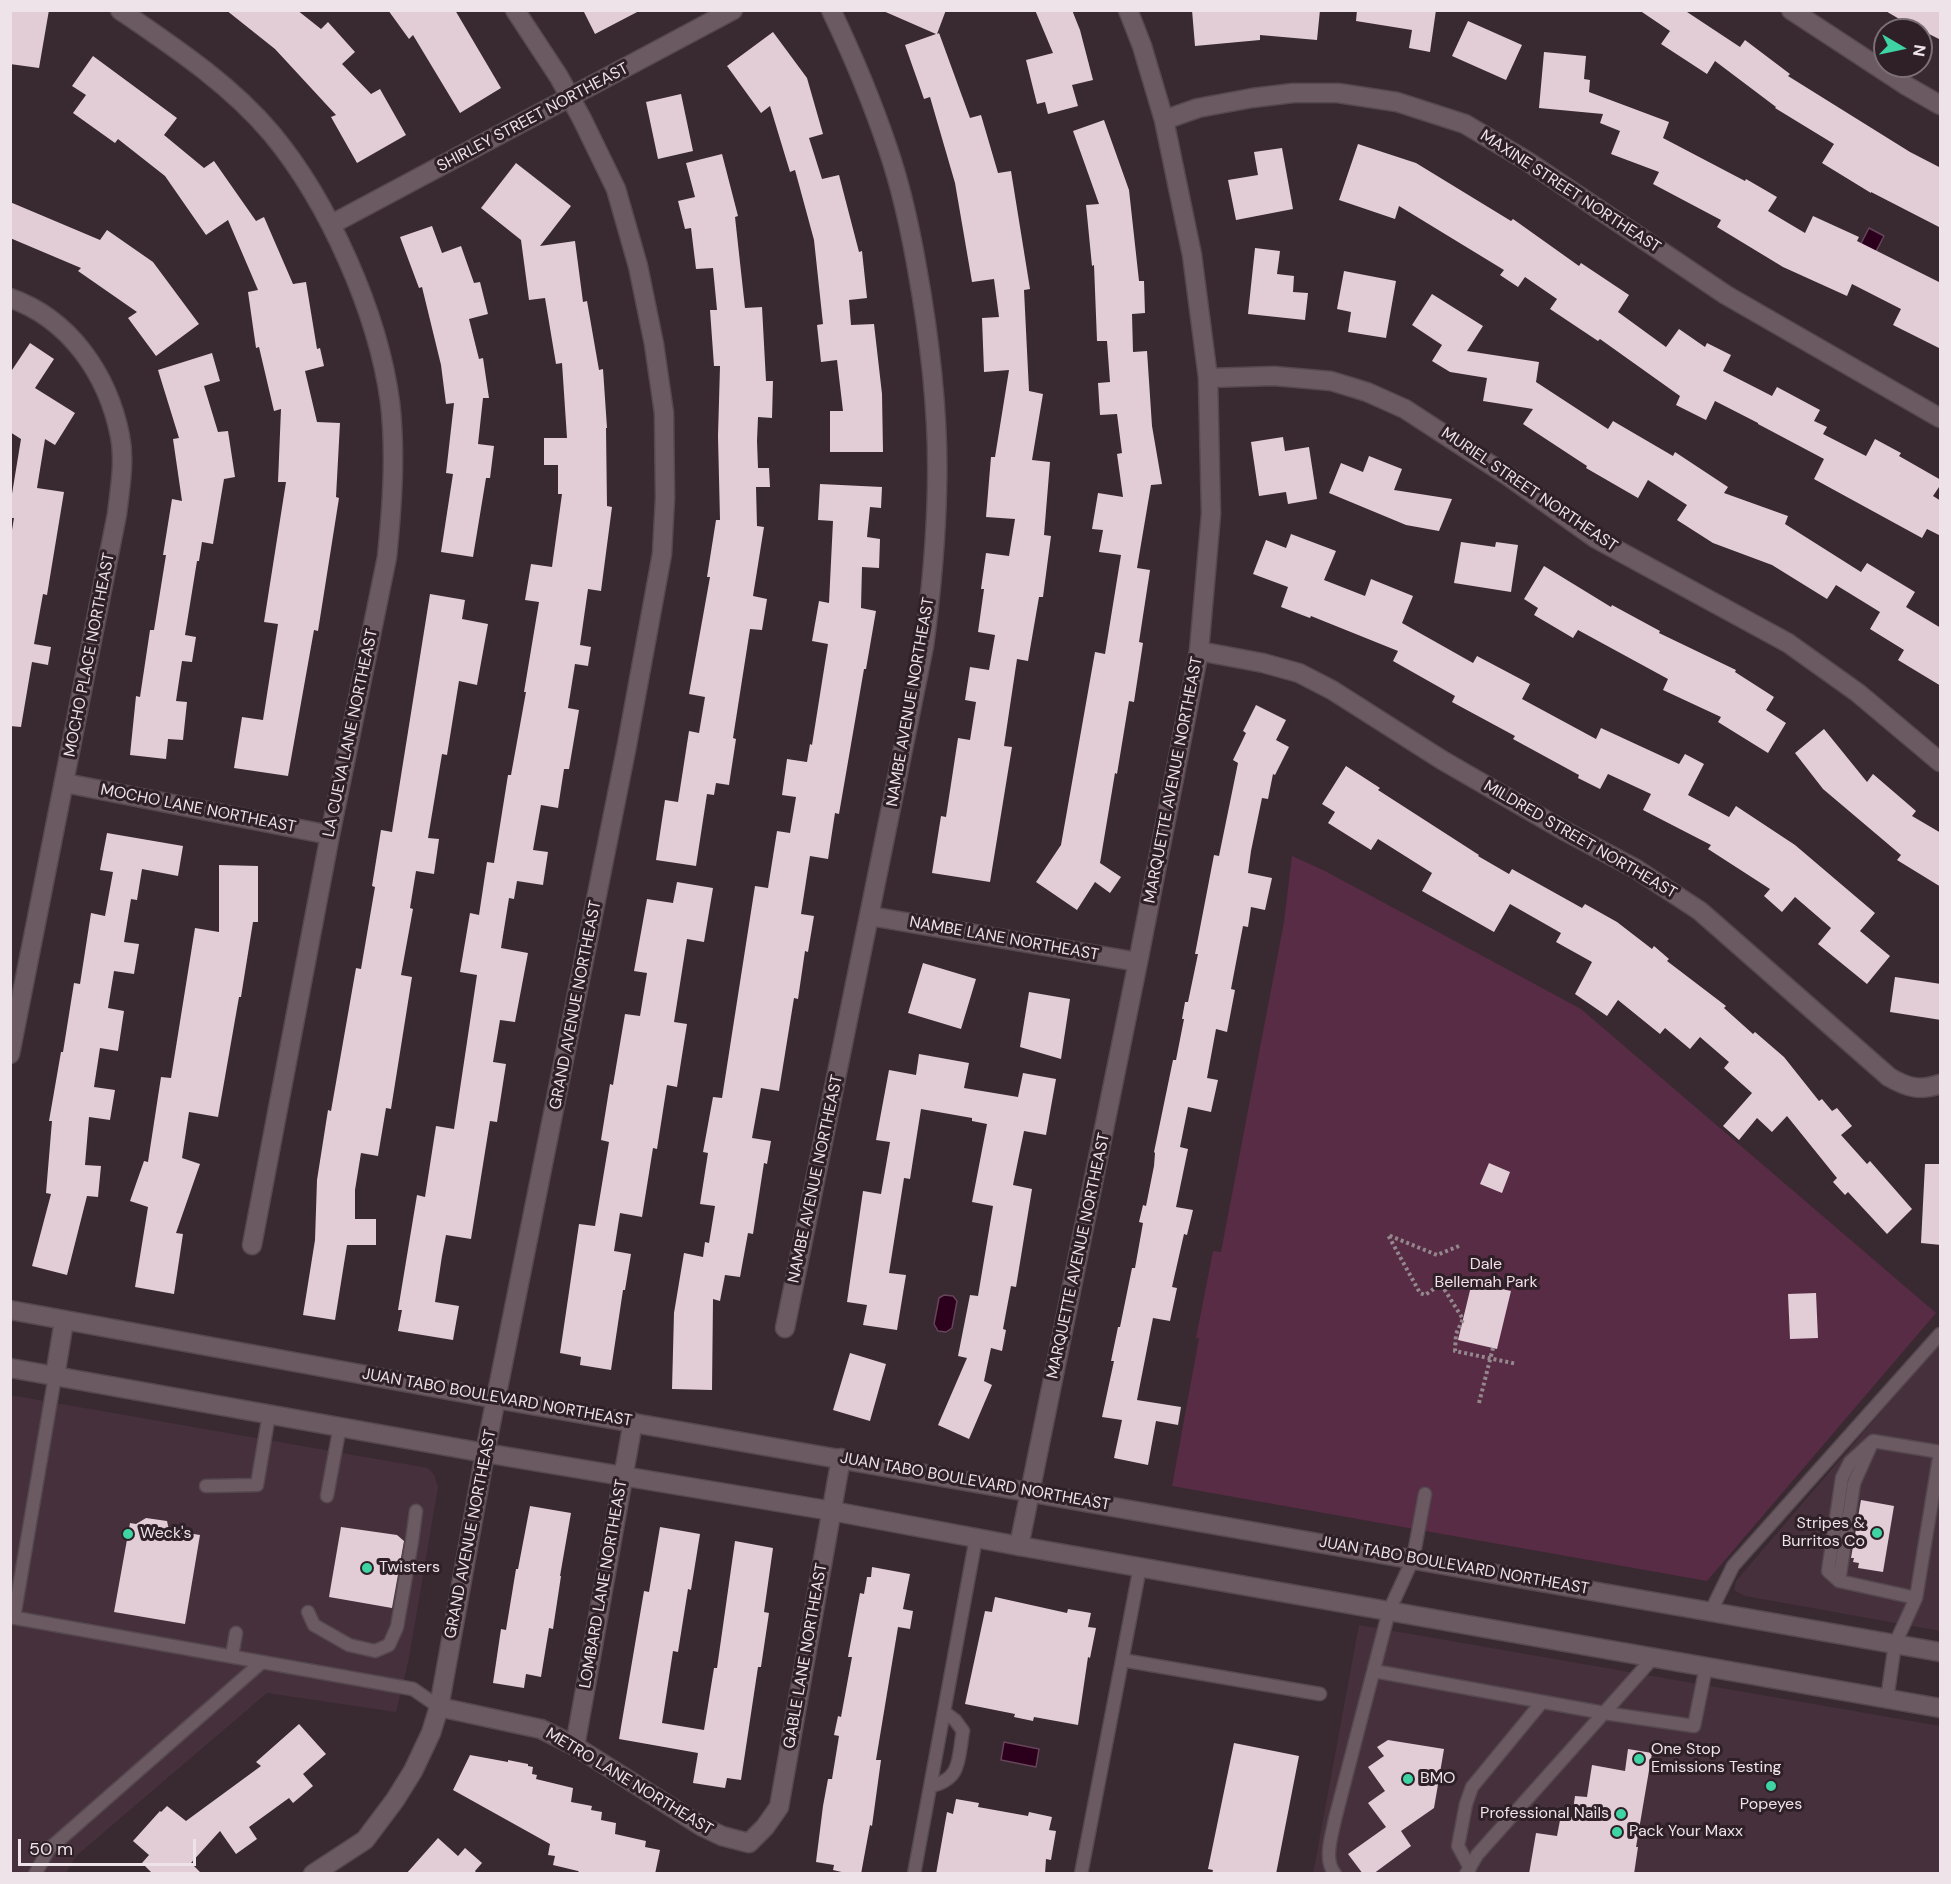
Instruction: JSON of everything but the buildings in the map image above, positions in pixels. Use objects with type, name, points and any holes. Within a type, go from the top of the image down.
[{"type":"street","name":"LA CUEVA LANE NORTHEAST","points":[[120,10],[204,70],[247,109],[278,142],[332,224],[364,302],[384,368],[390,403],[392,515],[387,557],[330,835],[252,1245]]},
{"type":"street","points":[[515,10],[571,99]]},
{"type":"street","name":"SHIRLEY STREET NORTHEAST","points":[[332,224],[571,99],[733,10]]},
{"type":"street","name":"NAMBE AVENUE NORTHEAST","points":[[785,1328],[924,646],[932,586],[937,487],[934,388],[925,314],[910,233],[889,151],[861,73],[831,10]]},
{"type":"street","name":"MARQUETTE AVENUE NORTHEAST","points":[[1019,1546],[1199,651],[1211,514],[1208,378],[1192,255],[1164,120],[1142,46],[1128,10]]},
{"type":"street","points":[[1791,10],[1907,86],[1941,105]]},
{"type":"street","name":"MAXINE STREET NORTHEAST","points":[[1164,120],[1198,108],[1252,98],[1293,93],[1338,93],[1397,102],[1465,124],[1527,161],[1726,295],[1941,418]]},
{"type":"street","name":"GRAND AVENUE NORTHEAST","points":[[324,1871],[365,1840],[395,1800],[413,1771],[439,1707],[485,1453],[626,750],[662,554],[665,498],[664,413],[648,310],[639,266],[616,189],[571,99]]},
{"type":"street","name":"MOCHO PLACE NORTHEAST","points":[[10,298],[39,310],[59,324],[97,372],[111,404],[121,437],[122,477],[65,783],[10,1054]]},
{"type":"street","name":"MURIEL STREET NORTHEAST","points":[[1208,378],[1274,376],[1331,381],[1367,392],[1406,409],[1508,476],[1595,538],[1788,643],[1858,693],[1941,762]]},
{"type":"street","name":"MILDRED STREET NORTHEAST","points":[[1199,651],[1263,663],[1299,673],[1332,690],[1443,760],[1563,831],[1636,869],[1700,911],[1889,1077],[1900,1084],[1933,1086]]},
{"type":"street","name":"MOCHO LANE NORTHEAST","points":[[65,783],[330,835]]},
{"type":"street","name":"NAMBE LANE NORTHEAST","points":[[870,916],[1138,962]]},
{"type":"street","name":"JUAN TABO BOULEVARD NORTHEAST","points":[[10,1310],[497,1399],[1941,1652]]},
{"type":"street","points":[[55,1376],[64,1321]]},
{"type":"street","points":[[10,1368],[1941,1708]]},
{"type":"street","name":"LOMBARD LANE NORTHEAST","points":[[575,1746],[633,1422]]},
{"type":"street","name":"GABLE LANE NORTHEAST","points":[[748,1843],[765,1827],[779,1807],[841,1458]]},
{"type":"street","name":"METRO LANE NORTHEAST","points":[[439,1707],[541,1729],[575,1746],[701,1826],[722,1836],[748,1843]]},
{"type":"lane","points":[[1711,1611],[1733,1566],[1941,1334]]},
{"type":"lane","points":[[55,1376],[12,1617],[413,1689],[439,1707]]},
{"type":"lane","points":[[206,1486],[257,1485],[269,1414]]},
{"type":"lane","points":[[327,1496],[340,1426]]},
{"type":"lane","points":[[1887,1699],[1895,1644],[1916,1598],[1940,1452],[1873,1441],[1850,1462],[1842,1478],[1828,1571],[1839,1581],[1916,1598]]},
{"type":"lane","points":[[1335,1874],[1330,1868],[1330,1845],[1389,1611],[1413,1559],[1425,1494]]},
{"type":"lane","points":[[308,1612],[314,1624],[349,1645],[375,1651],[389,1645],[397,1627],[416,1511]]},
{"type":"lane","points":[[914,1874],[976,1538]]},
{"type":"lane","points":[[1082,1873],[1140,1568]]},
{"type":"lane","points":[[232,1656],[236,1633]]},
{"type":"lane","points":[[1468,1871],[1477,1855],[1653,1658]]},
{"type":"lane","points":[[1122,1660],[1320,1694]]},
{"type":"lane","points":[[34,1874],[49,1849],[262,1662]]},
{"type":"lane","points":[[1374,1671],[1604,1713],[1694,1726],[1706,1667]]},
{"type":"lane","points":[[1468,1871],[1458,1846],[1466,1804],[1472,1787],[1542,1702]]},
{"type":"lane","points":[[931,1785],[943,1783],[956,1771],[963,1731],[956,1720],[944,1712]]},
{"type":"path","points":[[1459,1246],[1437,1255],[1388,1235],[1420,1293],[1425,1295],[1441,1284],[1463,1319],[1456,1334],[1455,1351],[1516,1364]]},
{"type":"path","points":[[1479,1403],[1493,1348]]},
{"type":"shaded area","points":[[1869,228],[1884,236],[1871,261],[1856,253]]},
{"type":"shaded area","points":[[944,1295],[953,1296],[957,1301],[952,1328],[946,1332],[938,1331],[934,1324],[939,1298]]},
{"type":"shaded area","points":[[1940,1343],[1940,1631],[1745,1596],[1734,1590],[1736,1581]]},
{"type":"shaded area","points":[[10,1395],[428,1468],[434,1475],[438,1487],[409,1658],[396,1712],[267,1693],[76,1856],[66,1873],[11,1873]]},
{"type":"shaded area","points":[[1359,1625],[1940,1726],[1940,1873],[1313,1874]]},
{"type":"shaded area","points":[[1004,1742],[1039,1749],[1036,1767],[1001,1760]]},
{"type":"green space","name":"Dale Bellemah Park","points":[[1292,856],[1325,871],[1581,1009],[1936,1313],[1707,1581],[1172,1486],[1213,1251],[1221,1252],[1284,922]]},
{"type":"place","name":"Stripes & Burritos Co","points":[[1877,1533]]},
{"type":"place","name":"Weck's","points":[[128,1534]]},
{"type":"place","name":"Twisters","points":[[367,1568]]},
{"type":"place","name":"One Stop Emissions Testing","points":[[1639,1759]]},
{"type":"place","name":"BMO","points":[[1408,1779]]},
{"type":"place","name":"Popeyes","points":[[1771,1786]]},
{"type":"place","name":"Professional Nails","points":[[1621,1814]]},
{"type":"place","name":"Pack Your Maxx","points":[[1617,1832]]}]
